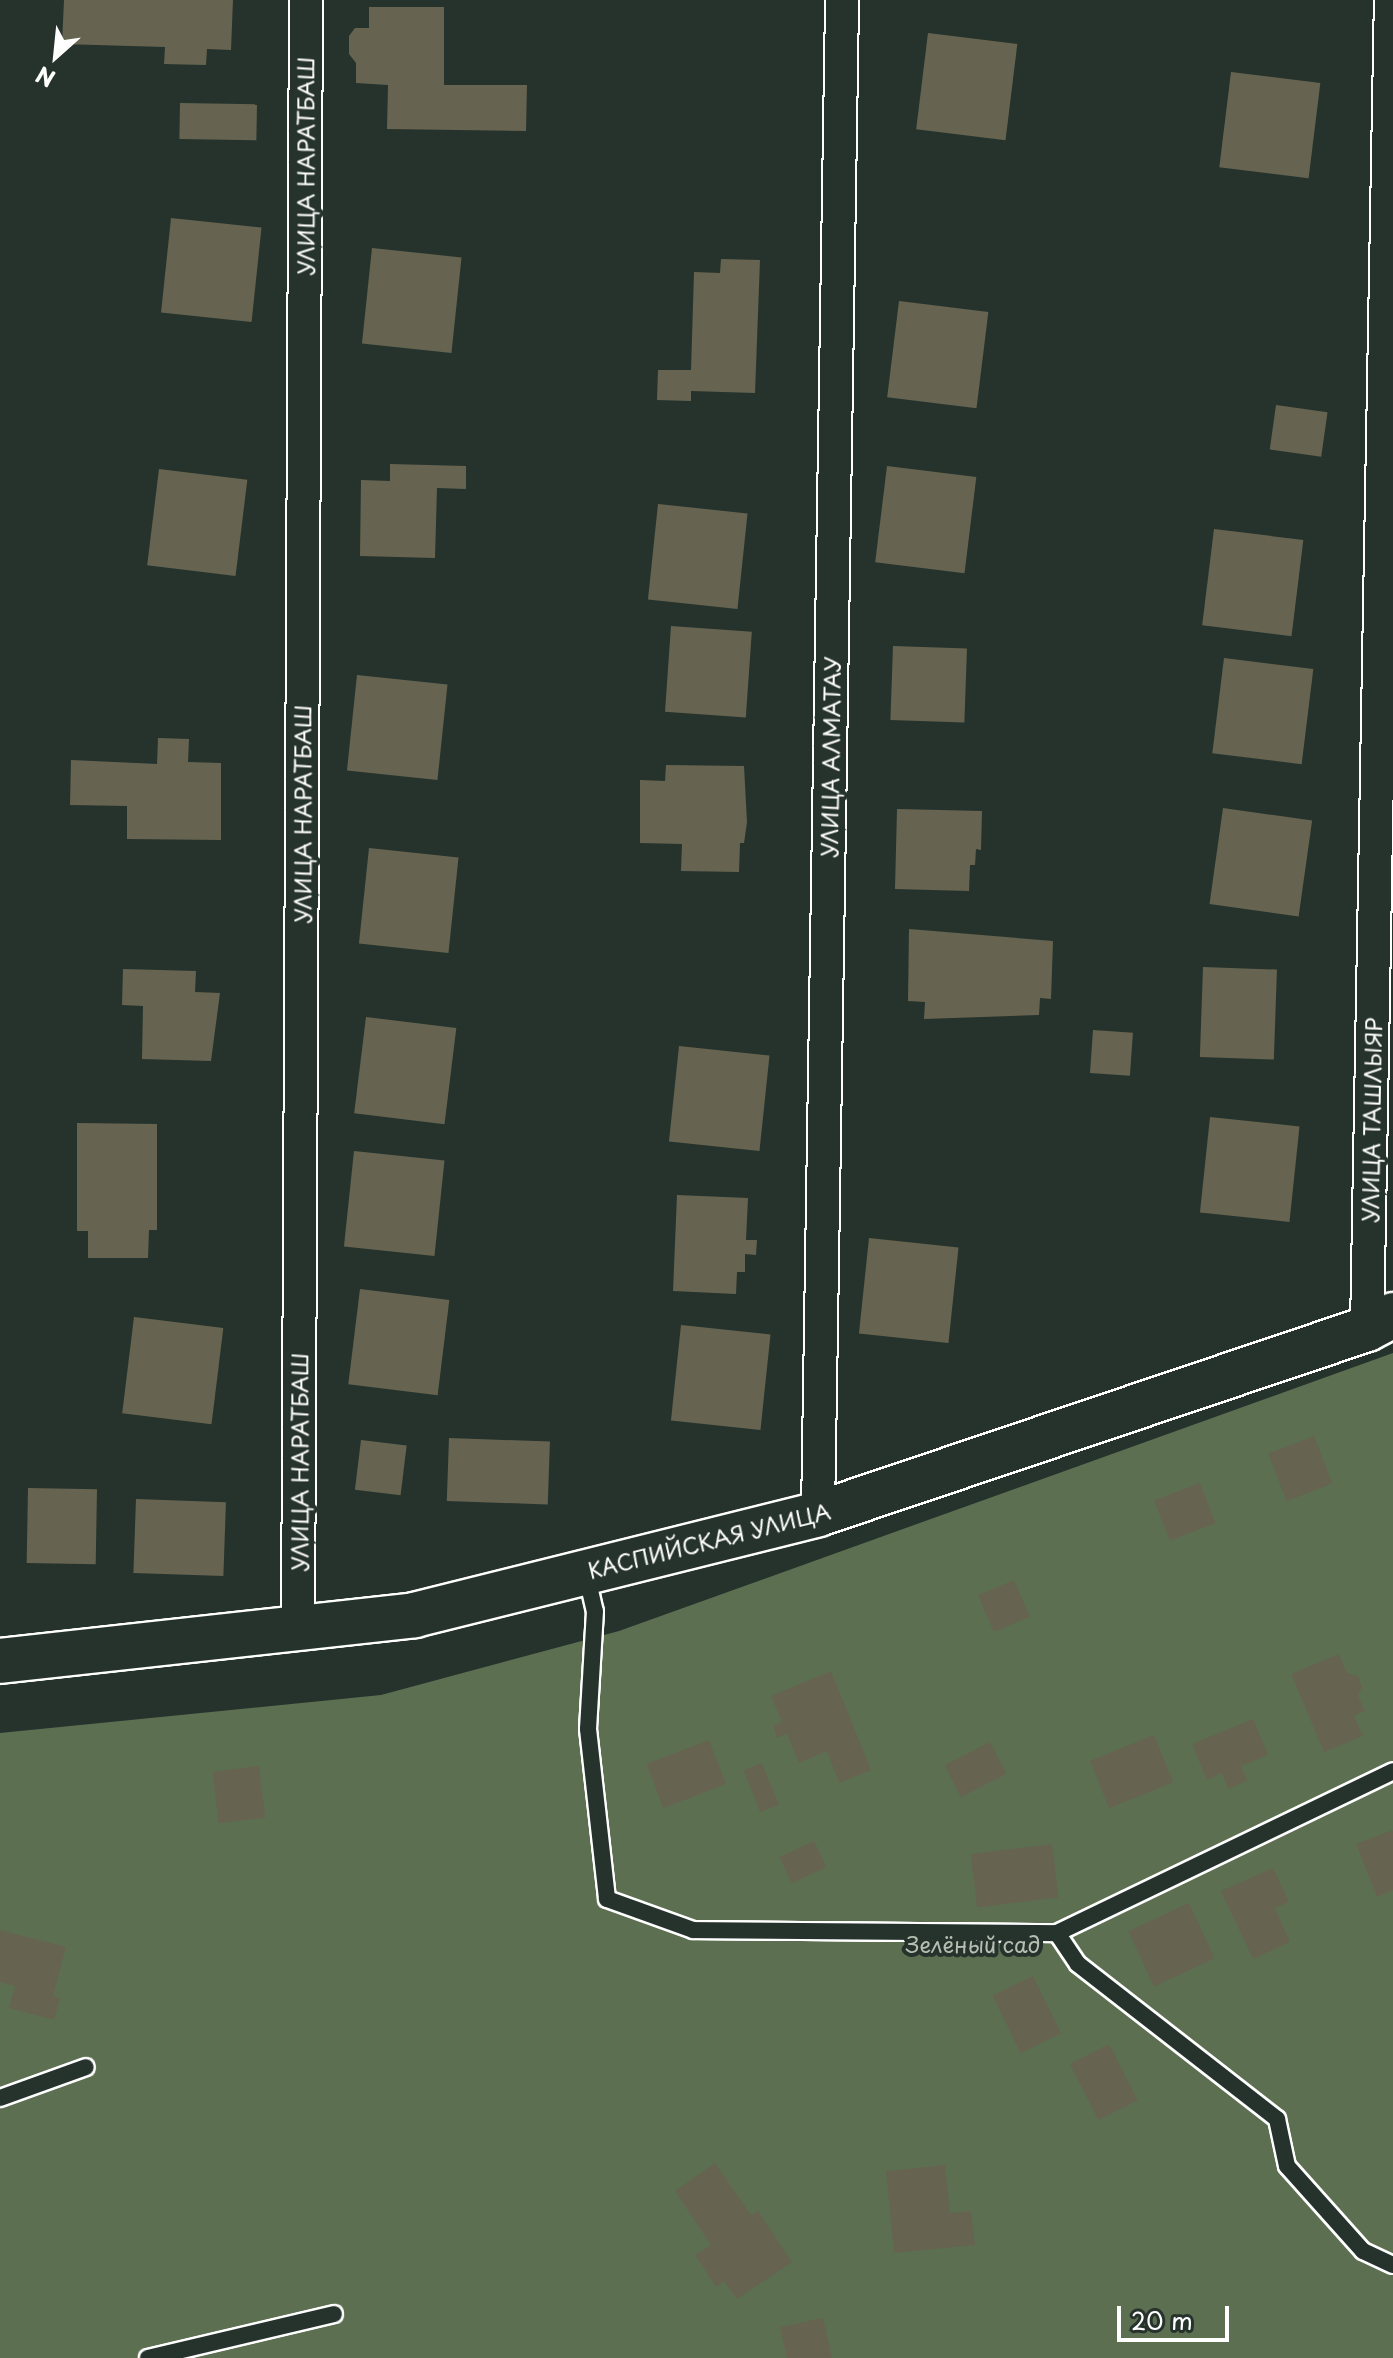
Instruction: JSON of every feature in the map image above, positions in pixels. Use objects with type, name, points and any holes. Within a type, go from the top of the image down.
[{"type":"street","name":"УЛИЦА НАРАТБАШ","points":[[298,1629],[306,0]]},
{"type":"street","name":"УЛИЦА АЛМАТАУ","points":[[818,1514],[842,0]]},
{"type":"street","name":"УЛИЦА ТАШЛЫЯР","points":[[1380,1322],[1391,0]]},
{"type":"street","name":"КАСПИЙСКАЯ УЛИЦА","points":[[0,1661],[414,1615],[818,1514],[1380,1322]]},
{"type":"lane","points":[[586,1572],[595,1611],[588,1729],[607,1899],[693,1930],[1057,1933],[1393,1771]]},
{"type":"lane","points":[[1057,1933],[1078,1964],[1277,2119],[1287,2166],[1363,2251],[1393,2265]]},
{"type":"lane","points":[[0,2098],[86,2067]]},
{"type":"lane","points":[[148,2358],[334,2314]]},
{"type":"green space","name":"Зелёный сад","points":[[1393,1353],[1393,2358],[0,2358],[0,1733],[381,1695],[619,1631]]},
{"type":"building","points":[[64,0],[233,0],[231,50],[207,49],[206,65],[164,64],[165,47],[62,44]]},
{"type":"building","points":[[369,7],[444,7],[444,85],[527,85],[526,131],[387,129],[388,85],[356,83],[356,63],[349,54],[349,36],[355,28],[369,28]]},
{"type":"building","points":[[928,33],[1017,44],[1006,140],[916,129]]},
{"type":"building","points":[[1231,72],[1320,83],[1309,178],[1219,167]]},
{"type":"building","points":[[180,103],[257,104],[256,140],[179,139]]},
{"type":"building","points":[[171,218],[262,228],[252,322],[161,312]]},
{"type":"building","points":[[372,248],[462,257],[451,353],[362,343]]},
{"type":"building","points":[[721,259],[760,260],[755,393],[691,391],[691,401],[657,400],[658,370],[691,370],[694,272],[720,273]]},
{"type":"building","points":[[899,301],[988,312],[977,408],[887,397]]},
{"type":"building","points":[[1276,405],[1327,412],[1321,457],[1270,450]]},
{"type":"building","points":[[390,464],[466,466],[466,489],[437,488],[435,558],[360,556],[361,480],[390,481]]},
{"type":"building","points":[[887,466],[976,477],[965,573],[875,562]]},
{"type":"building","points":[[159,469],[247,480],[236,576],[147,565]]},
{"type":"building","points":[[658,504],[748,513],[737,609],[648,599]]},
{"type":"building","points":[[1214,529],[1303,540],[1292,636],[1202,625]]},
{"type":"building","points":[[671,626],[752,632],[746,717],[665,712]]},
{"type":"building","points":[[893,646],[967,649],[964,723],[890,720]]},
{"type":"building","points":[[1224,658],[1313,669],[1302,764],[1212,753]]},
{"type":"building","points":[[357,675],[448,685],[437,780],[347,770]]},
{"type":"building","points":[[158,738],[189,739],[188,762],[221,763],[221,840],[127,839],[127,806],[70,805],[71,760],[157,764]]},
{"type":"building","points":[[666,765],[744,766],[747,822],[744,843],[740,843],[739,872],[681,871],[682,844],[640,843],[640,780],[665,781]]},
{"type":"building","points":[[1223,808],[1312,821],[1299,917],[1210,904]]},
{"type":"building","points":[[897,809],[982,811],[981,850],[976,849],[975,865],[970,865],[969,891],[895,889]]},
{"type":"building","points":[[369,848],[459,857],[448,953],[359,943]]},
{"type":"building","points":[[909,929],[1053,941],[1051,999],[1040,998],[1039,1015],[924,1019],[925,1002],[908,1001]]},
{"type":"building","points":[[1203,967],[1277,970],[1274,1060],[1200,1057]]},
{"type":"building","points":[[123,969],[196,971],[195,992],[220,993],[211,1061],[142,1059],[143,1006],[122,1005]]},
{"type":"building","points":[[366,1017],[456,1028],[445,1124],[354,1113]]},
{"type":"building","points":[[1093,1030],[1133,1033],[1130,1076],[1090,1073]]},
{"type":"building","points":[[679,1046],[770,1056],[759,1151],[669,1141]]},
{"type":"building","points":[[1210,1117],[1300,1126],[1289,1222],[1200,1212]]},
{"type":"building","points":[[77,1123],[157,1124],[157,1230],[149,1230],[148,1258],[88,1258],[88,1231],[77,1231]]},
{"type":"building","points":[[354,1151],[445,1161],[434,1256],[344,1246]]},
{"type":"building","points":[[677,1195],[748,1198],[746,1240],[757,1240],[756,1255],[745,1254],[745,1272],[737,1272],[736,1294],[673,1291]]},
{"type":"building","points":[[869,1238],[959,1247],[948,1343],[859,1333]]},
{"type":"building","points":[[360,1289],[449,1300],[438,1395],[348,1384]]},
{"type":"building","points":[[134,1317],[223,1328],[212,1424],[122,1413]]},
{"type":"building","points":[[681,1325],[771,1334],[760,1430],[671,1420]]},
{"type":"building","points":[[1314,1436],[1332,1484],[1287,1501],[1268,1454]]},
{"type":"building","points":[[449,1438],[550,1442],[548,1504],[447,1501]]},
{"type":"building","points":[[361,1440],[407,1446],[401,1495],[355,1490]]},
{"type":"building","points":[[1200,1483],[1215,1523],[1170,1541],[1154,1501]]},
{"type":"building","points":[[28,1488],[97,1489],[96,1564],[27,1563]]},
{"type":"building","points":[[136,1499],[226,1502],[223,1576],[133,1573]]},
{"type":"building","points":[[1014,1580],[1030,1617],[994,1632],[978,1595]]},
{"type":"building","points":[[1339,1654],[1347,1673],[1358,1676],[1362,1687],[1358,1696],[1365,1711],[1354,1716],[1363,1736],[1324,1752],[1291,1674]]},
{"type":"building","points":[[831,1671],[871,1770],[839,1783],[827,1751],[799,1763],[787,1734],[777,1738],[773,1726],[782,1722],[771,1696]]},
{"type":"building","points":[[1253,1719],[1268,1755],[1241,1766],[1247,1781],[1228,1789],[1222,1773],[1207,1780],[1192,1744]]},
{"type":"building","points":[[1154,1735],[1173,1782],[1109,1808],[1090,1761]]},
{"type":"building","points":[[709,1740],[726,1784],[663,1808],[646,1764]]},
{"type":"building","points":[[990,1742],[1006,1774],[961,1797],[945,1765]]},
{"type":"building","points":[[762,1763],[779,1805],[760,1812],[743,1770]]},
{"type":"building","points":[[259,1766],[265,1818],[219,1823],[212,1772]]},
{"type":"building","points":[[1393,1830],[1393,1890],[1377,1897],[1356,1844]]},
{"type":"building","points":[[814,1841],[826,1867],[792,1883],[780,1857]]},
{"type":"building","points":[[1052,1844],[1059,1898],[977,1908],[971,1854]]},
{"type":"building","points":[[1273,1868],[1289,1902],[1275,1908],[1290,1942],[1253,1959],[1221,1891]]},
{"type":"building","points":[[1189,1903],[1215,1958],[1154,1987],[1128,1931]]},
{"type":"building","points":[[0,1930],[66,1947],[53,1996],[60,1998],[54,2020],[9,2008],[15,1986],[0,1982]]},
{"type":"building","points":[[1033,1976],[1061,2034],[1021,2053],[993,1996]]},
{"type":"building","points":[[1109,2044],[1138,2100],[1098,2120],[1070,2064]]},
{"type":"building","points":[[715,2163],[751,2215],[758,2211],[792,2262],[737,2299],[724,2281],[716,2287],[695,2255],[711,2245],[675,2191]]},
{"type":"building","points":[[945,2165],[950,2213],[971,2211],[975,2245],[894,2253],[886,2171]]},
{"type":"building","points":[[823,2318],[832,2358],[787,2358],[780,2327]]}]
